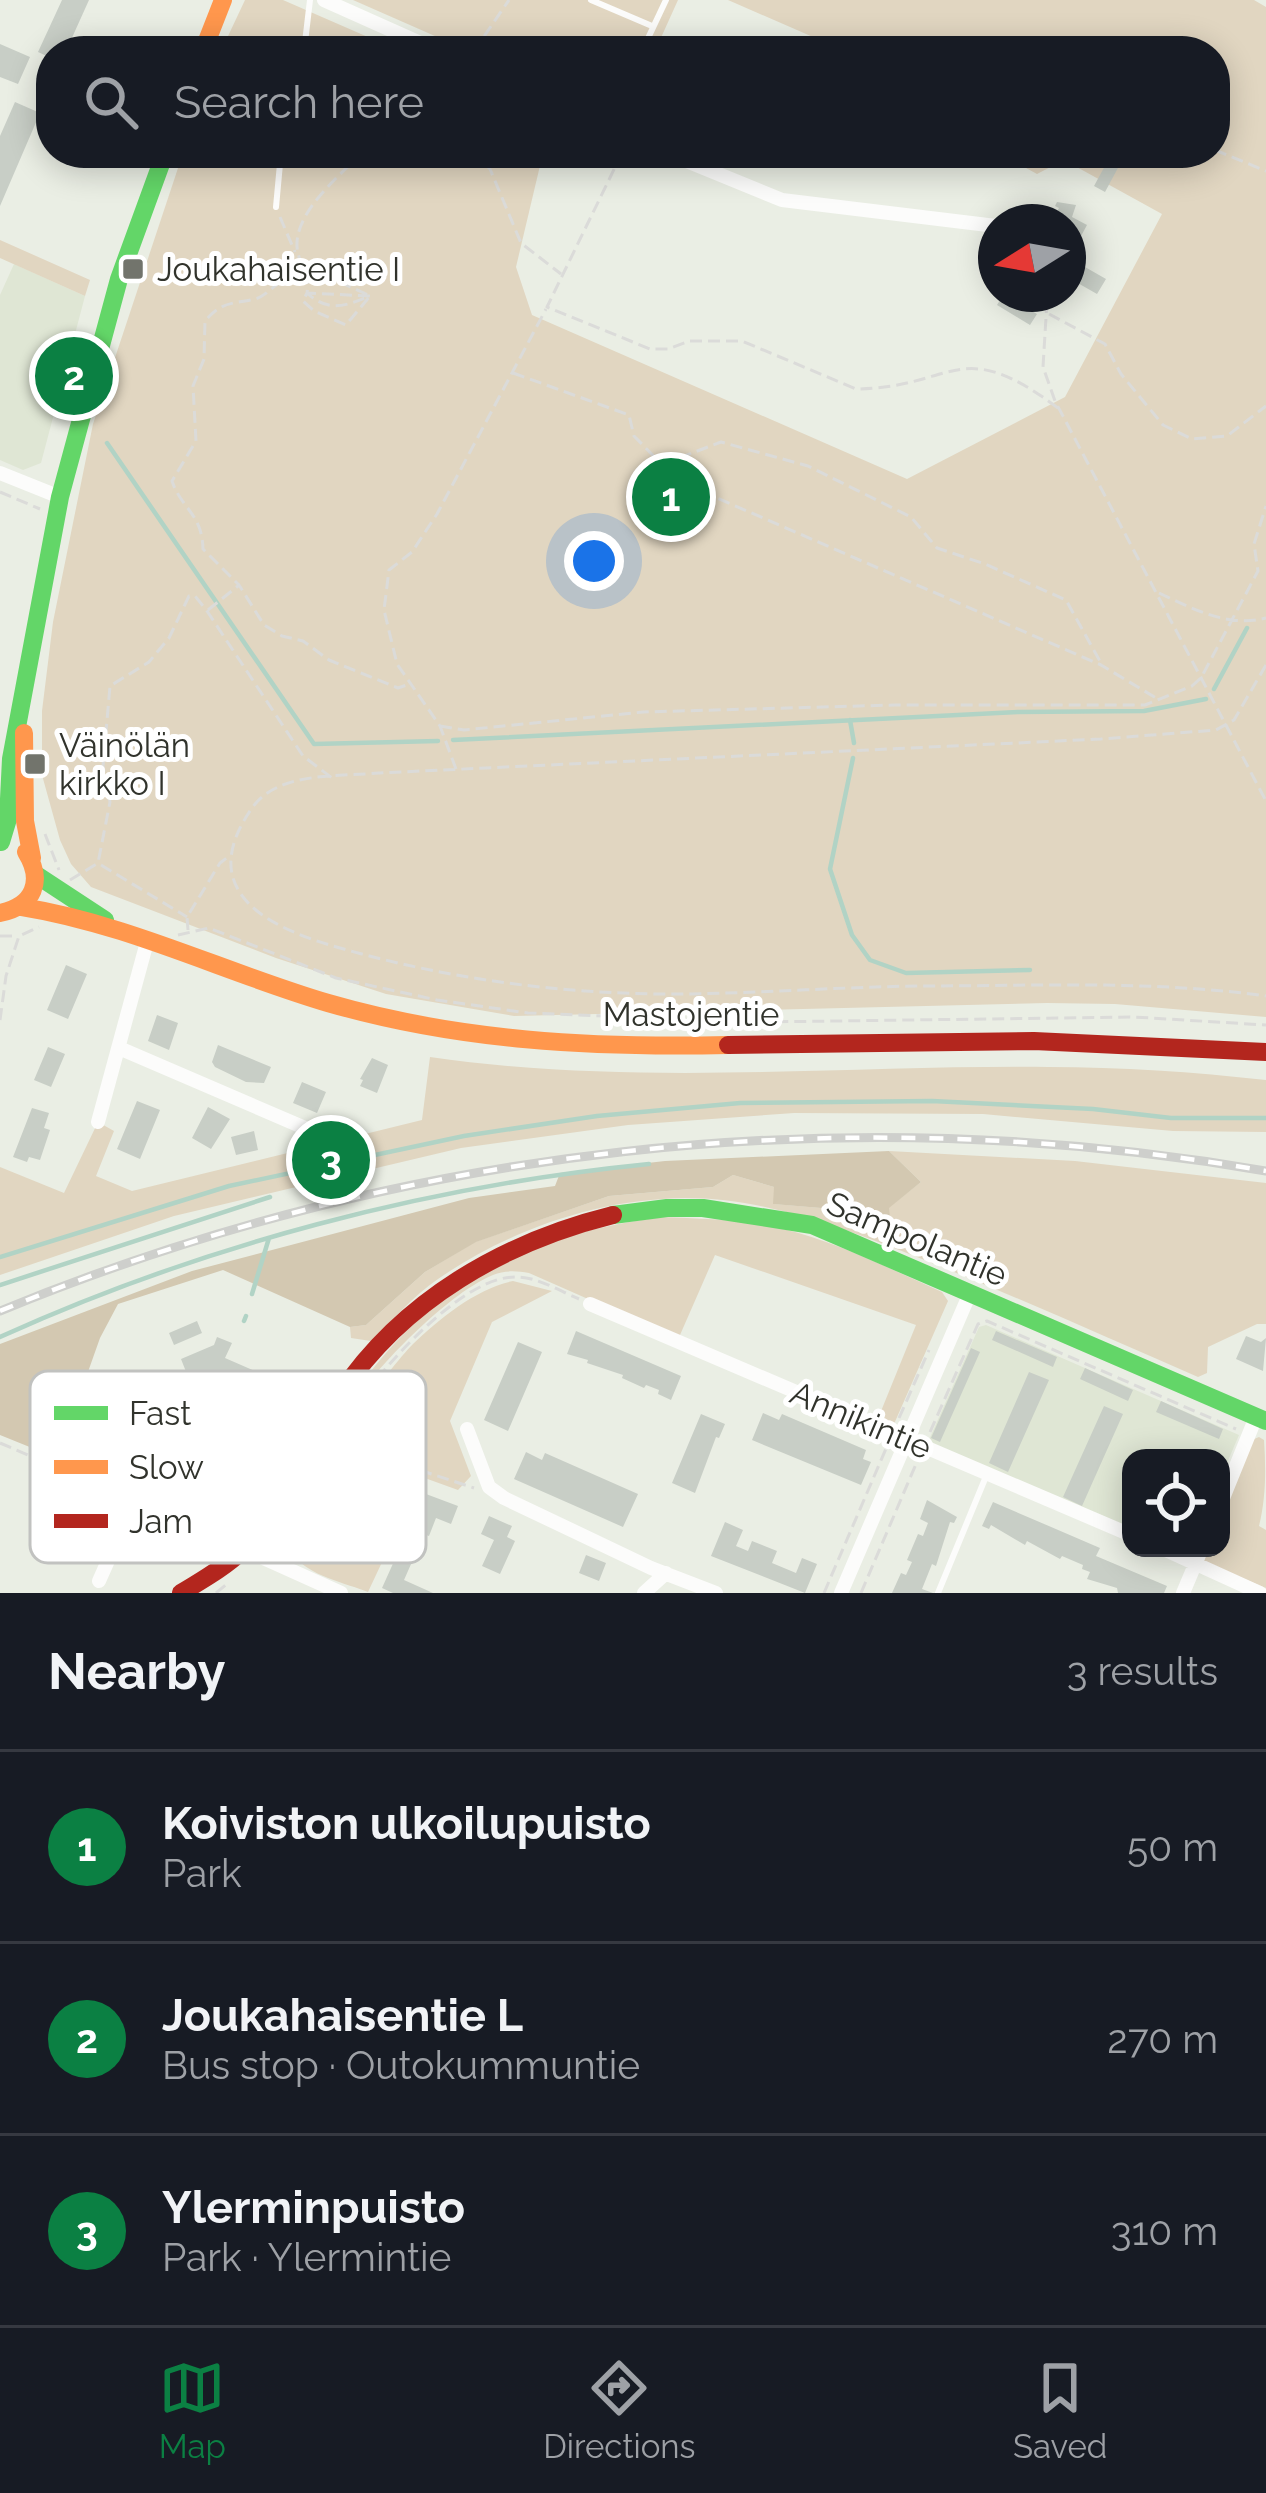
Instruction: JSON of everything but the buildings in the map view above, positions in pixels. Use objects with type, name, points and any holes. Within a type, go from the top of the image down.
[{"type":"street","points":[[209,36],[224,0]]},
{"type":"street","points":[[323,0],[404,36]]},
{"type":"street","points":[[0,842],[8,820],[10,759],[60,497],[119,279],[160,168]]},
{"type":"street","points":[[704,168],[782,200],[978,224]]},
{"type":"street","points":[[0,473],[60,497]]},
{"type":"street","points":[[7,915],[34,894],[35,867],[25,821],[24,693]]},
{"type":"street","name":"Mastojentie","points":[[0,842],[19,846],[58,892],[139,938]]},
{"type":"street","name":"Mastojentie","points":[[7,915],[50,911],[302,997],[458,1032],[622,1048],[1021,1040],[1266,1052]]},
{"type":"street","points":[[98,1122],[119,1048],[139,938]]},
{"type":"street","points":[[119,1048],[320,1134]]},
{"type":"street","name":"Sampolantie","points":[[359,1371],[390,1334],[449,1283],[514,1245],[567,1228],[668,1208],[742,1212],[812,1225],[1257,1424]]},
{"type":"street","points":[[842,1593],[900,1437],[970,1293]]},
{"type":"street","name":"Annikintie","points":[[590,1304],[1122,1531]]},
{"type":"street","points":[[1230,1483],[1257,1424]]},
{"type":"street","points":[[466,1430],[489,1487],[504,1498],[716,1593]]},
{"type":"street","points":[[1183,1593],[1199,1557]]},
{"type":"street","points":[[1201,1557],[1260,1593]]},
{"type":"street","points":[[99,1581],[107,1563]]},
{"type":"street","name":"Sampolantie","points":[[181,1593],[224,1563]]},
{"type":"street","points":[[273,1563],[341,1593]]},
{"type":"street","points":[[644,1593],[666,1574]]},
{"type":"lane","points":[[306,36],[310,0]]},
{"type":"lane","points":[[591,0],[652,26]]},
{"type":"lane","points":[[648,36],[666,0]]},
{"type":"lane","points":[[276,207],[280,168]]},
{"type":"lane","points":[[938,1593],[988,1474]]},
{"type":"path","points":[[484,36],[509,0]]},
{"type":"path","points":[[1230,155],[1266,171]]},
{"type":"path","points":[[347,168],[296,231],[295,270],[255,298],[221,304],[206,321],[204,359],[193,386],[196,441],[172,481],[203,530],[203,549],[239,585],[265,625],[282,636],[304,641],[329,660],[398,688],[410,684]]},
{"type":"path","points":[[489,168],[521,243],[562,275]]},
{"type":"path","points":[[456,770],[440,726],[397,664],[385,610],[389,570],[412,552],[437,514],[615,168]]},
{"type":"path","points":[[276,207],[309,277],[303,302],[346,325],[370,296]]},
{"type":"path","points":[[285,279],[330,278],[370,296]]},
{"type":"path","points":[[307,293],[330,307],[370,296]]},
{"type":"path","points":[[307,293],[370,296]]},
{"type":"path","points":[[547,307],[650,350],[689,341],[742,340],[856,389],[876,389],[947,369],[984,367],[1024,382],[1058,408]]},
{"type":"path","points":[[1266,406],[1227,436],[1192,439],[1163,425],[1121,374],[1105,344],[1046,313],[1042,367],[1058,408],[1266,801]]},
{"type":"path","points":[[512,373],[628,415],[634,436],[678,481],[1101,665],[1157,699]]},
{"type":"path","points":[[662,465],[721,442],[808,466],[910,517],[937,548],[1066,600],[1101,665]]},
{"type":"path","points":[[0,492],[42,510]]},
{"type":"path","points":[[440,726],[464,730],[643,712],[1144,705],[1201,678],[1258,571],[1254,544],[1266,506]]},
{"type":"path","points":[[207,611],[239,585]]},
{"type":"path","points":[[1155,591],[1216,617],[1250,622],[1266,618]]},
{"type":"path","points":[[73,891],[62,881],[73,880],[98,863],[110,802],[104,766],[110,686],[149,662],[169,638],[189,596],[207,611],[303,756],[332,778]]},
{"type":"path","points":[[1266,665],[1234,720],[1216,730],[288,783],[262,793],[244,819],[230,856],[232,877],[241,891],[262,917],[290,934],[446,976],[679,994],[916,986],[1166,987],[1266,996]]},
{"type":"path","points":[[189,932],[187,917],[220,863],[230,856]]},
{"type":"path","points":[[98,863],[187,917]]},
{"type":"path","points":[[172,937],[208,928],[336,977],[437,1000],[528,1013],[760,1022],[1134,1017],[1266,1025]]},
{"type":"path","points":[[0,937],[19,936]]},
{"type":"path","points":[[385,1371],[417,1335],[466,1295],[495,1280],[518,1276],[590,1304]]},
{"type":"path","points":[[860,1593],[978,1324],[987,1322],[1257,1424]]},
{"type":"path","points":[[824,1593],[900,1437],[929,1350]]},
{"type":"path","points":[[0,1443],[30,1456]]},
{"type":"path","points":[[216,1593],[231,1581]]},
{"type":"shaded area","points":[[245,0],[283,0],[366,36],[228,36]]},
{"type":"shaded area","points":[[353,0],[678,0],[662,36],[435,36]]},
{"type":"shaded area","points":[[728,0],[1254,0],[1266,7],[1266,1017],[1047,1003],[514,1016],[386,994],[276,958],[91,887],[71,864],[60,840],[42,775],[42,711],[53,622],[93,424],[178,168],[539,168],[516,267],[532,315],[907,479],[1065,397],[1162,214],[1079,168],[1230,168],[1230,36],[811,36]]},
{"type":"shaded area","points":[[0,240],[90,280],[85,296],[0,258]]},
{"type":"shaded area","points":[[14,264],[85,296],[41,463],[23,470],[0,460],[0,295]]},
{"type":"shaded area","points":[[430,1057],[507,1066],[661,1073],[1048,1067],[1211,1075],[1266,1080],[1266,1132],[1173,1131],[983,1114],[794,1113],[628,1125],[461,1148],[174,1216],[0,1275],[0,1167],[64,1193],[98,1122],[114,1131],[96,1176],[132,1191],[422,1120]]},
{"type":"shaded area","points":[[889,1151],[1075,1161],[1266,1183],[1266,1324],[1208,1347],[1207,1373],[1198,1377],[991,1287],[835,1227],[746,1203],[685,1198],[619,1204],[524,1232],[438,1279],[371,1341],[351,1338],[350,1327],[366,1325],[425,1272],[475,1242],[609,1196],[713,1187],[733,1175],[774,1187],[774,1204],[833,1209],[891,1236],[888,1208],[921,1182]]},
{"type":"shaded area","points":[[889,1151],[921,1182],[889,1208],[892,1237],[833,1209],[773,1204],[774,1187],[733,1175],[713,1187],[609,1196],[476,1242],[425,1272],[366,1325],[350,1327],[223,1270],[118,1304],[88,1371],[30,1371],[30,1447],[0,1435],[0,1344],[192,1271],[469,1198],[555,1186],[560,1173],[665,1161]]},
{"type":"shaded area","points":[[661,1217],[783,1229],[844,1249],[942,1292],[948,1301],[894,1424],[877,1421],[916,1325],[715,1255],[680,1335],[672,1336],[529,1273],[502,1272],[458,1295],[379,1371],[372,1371],[420,1318],[459,1287],[501,1262],[601,1228]]},
{"type":"shaded area","points":[[513,1281],[552,1291],[492,1322],[450,1421],[471,1476],[458,1490],[426,1478],[426,1371],[391,1371],[435,1325],[472,1297]]},
{"type":"shaded area","points":[[986,1325],[1239,1435],[1230,1456],[1230,1449],[1122,1449],[1122,1524],[928,1442],[979,1327]]},
{"type":"shaded area","points":[[1252,1440],[1264,1440],[1259,1526],[1266,1530],[1266,1588],[1204,1562],[1205,1557],[1230,1557],[1230,1493]]},
{"type":"shaded area","points":[[301,1563],[382,1563],[368,1592]]},
{"type":"waterway","points":[[107,443],[314,744],[438,741]]},
{"type":"waterway","points":[[1214,689],[1247,628]]},
{"type":"waterway","points":[[453,740],[1018,712],[1144,711],[1206,699]]},
{"type":"waterway","points":[[850,720],[854,743]]},
{"type":"waterway","points":[[853,758],[830,869],[852,935],[870,960],[906,973],[1030,970]]},
{"type":"waterway","points":[[0,1257],[229,1186],[464,1136],[597,1116],[740,1103],[932,1101],[1171,1118],[1266,1118]]},
{"type":"waterway","points":[[0,1337],[156,1274],[317,1224],[482,1187],[649,1164]]},
{"type":"waterway","points":[[0,1285],[270,1197]]},
{"type":"waterway","points":[[252,1294],[269,1238]]},
{"type":"waterway","points":[[244,1321],[246,1316]]},
{"type":"railway","points":[[0,1311],[151,1255],[306,1210],[464,1175],[623,1152],[783,1140],[945,1139],[1106,1149],[1266,1171]]},
{"type":"traffic: fast","points":[[1,842],[8,819],[11,759],[60,497],[119,279],[160,168]]},
{"type":"traffic: fast","points":[[38,876],[105,920]]},
{"type":"traffic: fast","points":[[613,1215],[703,1208],[812,1225],[1266,1421]]},
{"type":"traffic: slow","points":[[209,36],[223,0]]},
{"type":"traffic: slow","points":[[24,733],[25,821],[32,858]]},
{"type":"traffic: slow","points":[[0,913],[21,905],[32,891],[34,873],[26,852]]},
{"type":"traffic: slow","points":[[22,907],[139,937],[328,1003],[427,1026],[577,1043],[728,1045]]},
{"type":"traffic: jam","points":[[728,1045],[1034,1041],[1266,1052]]},
{"type":"traffic: jam","points":[[357,1371],[394,1330],[459,1279],[533,1241],[613,1215]]},
{"type":"traffic: jam","points":[[181,1593],[228,1563]]},
{"type":"place","name":"Joukahaisentie I","points":[[133,269]]},
{"type":"place","name":"Joukahaisentie L","points":[[74,376]]},
{"type":"place","name":"Koiviston ulkoilupuisto","points":[[671,497]]},
{"type":"place","name":"Väinölän kirkko I","points":[[35,764]]},
{"type":"place","name":"Ylerminpuisto","points":[[331,1160]]}]
